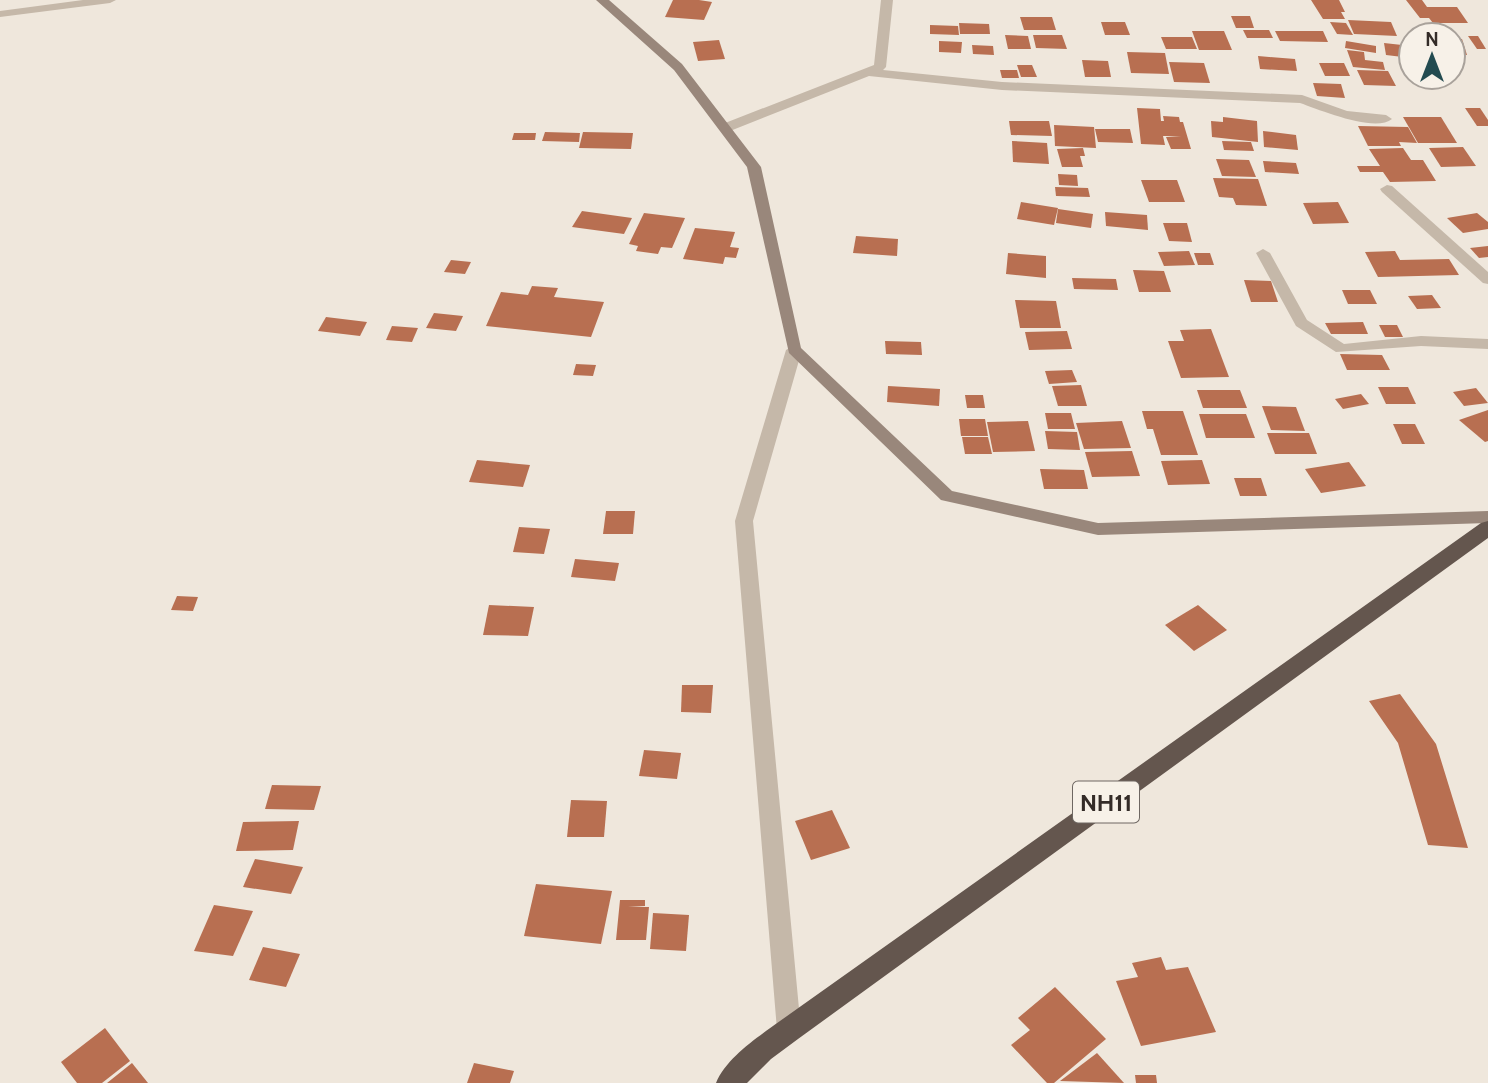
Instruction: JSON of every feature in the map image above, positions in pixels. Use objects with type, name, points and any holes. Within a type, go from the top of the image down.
[{"type":"highway","name":"NH11","points":[[729,1083],[762,1049],[1488,528]]},
{"type":"main road","points":[[602,0],[678,67],[754,167],[794,350],[947,496],[1098,529],[1488,517]]},
{"type":"street","points":[[0,14],[110,0]]},
{"type":"street","points":[[724,128],[880,67],[887,0]]},
{"type":"street","points":[[867,72],[1002,86],[1302,99],[1345,115],[1386,119]]},
{"type":"street","points":[[1387,188],[1488,280]]},
{"type":"street","points":[[1263,253],[1301,323],[1341,349],[1420,341],[1488,344]]},
{"type":"street","points":[[789,1030],[744,521],[794,350]]},
{"type":"building","points":[[673,0],[712,2],[704,20],[665,17]]},
{"type":"building","points":[[1311,0],[1339,0],[1345,12],[1341,12],[1345,19],[1323,19]]},
{"type":"building","points":[[1406,0],[1422,0],[1427,7],[1457,7],[1467,21],[1431,21],[1429,18],[1420,18]]},
{"type":"building","points":[[1231,16],[1250,16],[1254,28],[1236,28]]},
{"type":"building","points":[[1020,17],[1052,17],[1056,30],[1024,30]]},
{"type":"building","points":[[1348,20],[1391,22],[1397,36],[1354,34]]},
{"type":"building","points":[[1101,22],[1125,22],[1130,35],[1105,35]]},
{"type":"building","points":[[1330,22],[1346,23],[1353,35],[1337,34]]},
{"type":"building","points":[[959,23],[989,24],[990,34],[960,34]]},
{"type":"building","points":[[930,25],[958,26],[959,35],[930,34]]},
{"type":"building","points":[[1243,30],[1269,30],[1273,38],[1247,38]]},
{"type":"building","points":[[1192,31],[1224,31],[1232,50],[1199,50]]},
{"type":"building","points":[[1275,31],[1323,31],[1328,42],[1280,41]]},
{"type":"building","points":[[1005,35],[1028,36],[1031,49],[1008,49]]},
{"type":"building","points":[[1033,35],[1062,35],[1067,49],[1036,48]]},
{"type":"building","points":[[1468,36],[1478,36],[1486,49],[1477,49]]},
{"type":"building","points":[[1161,37],[1192,37],[1197,49],[1166,49]]},
{"type":"building","points":[[719,40],[725,59],[698,61],[693,42]]},
{"type":"building","points":[[939,41],[962,42],[961,53],[939,52]]},
{"type":"building","points":[[1346,41],[1376,46],[1376,53],[1345,48]]},
{"type":"building","points":[[1384,43],[1397,44],[1397,56],[1386,55]]},
{"type":"building","points":[[972,45],[993,46],[994,55],[973,54]]},
{"type":"building","points":[[1347,50],[1364,52],[1365,60],[1383,62],[1385,70],[1353,67]]},
{"type":"building","points":[[1127,52],[1165,53],[1169,74],[1131,73]]},
{"type":"building","points":[[1258,56],[1295,59],[1297,71],[1260,69]]},
{"type":"building","points":[[1082,60],[1108,61],[1111,77],[1085,77]]},
{"type":"building","points":[[1169,62],[1204,63],[1210,83],[1174,82]]},
{"type":"building","points":[[1319,63],[1344,63],[1350,76],[1325,76]]},
{"type":"building","points":[[1017,65],[1032,65],[1037,77],[1021,77]]},
{"type":"building","points":[[1000,70],[1017,70],[1019,78],[1002,78]]},
{"type":"building","points":[[1357,70],[1388,71],[1396,86],[1364,85]]},
{"type":"building","points":[[1313,83],[1341,84],[1345,98],[1317,96]]},
{"type":"building","points":[[1137,108],[1160,109],[1161,121],[1164,121],[1163,116],[1179,117],[1191,149],[1171,149],[1166,137],[1181,136],[1163,136],[1165,145],[1141,144]]},
{"type":"building","points":[[1465,108],[1480,108],[1488,120],[1488,126],[1477,126]]},
{"type":"building","points":[[1223,117],[1257,121],[1258,142],[1212,137],[1211,121],[1223,122]]},
{"type":"building","points":[[1403,117],[1441,117],[1457,143],[1418,143]]},
{"type":"building","points":[[1009,121],[1049,121],[1052,136],[1011,135]]},
{"type":"building","points":[[1054,125],[1094,127],[1096,148],[1055,146]]},
{"type":"building","points":[[1358,126],[1408,127],[1417,143],[1368,146]]},
{"type":"building","points":[[1095,129],[1130,129],[1133,143],[1098,142]]},
{"type":"building","points":[[1263,131],[1296,135],[1298,150],[1264,147]]},
{"type":"building","points":[[545,132],[580,133],[579,142],[542,141]]},
{"type":"building","points":[[583,132],[633,133],[631,149],[579,148]]},
{"type":"building","points":[[514,133],[536,133],[535,140],[512,140]]},
{"type":"building","points":[[1012,141],[1047,143],[1049,164],[1013,162]]},
{"type":"building","points":[[1222,141],[1251,142],[1254,151],[1224,150]]},
{"type":"building","points":[[1463,147],[1476,166],[1441,167],[1429,148]]},
{"type":"building","points":[[1083,148],[1085,156],[1080,156],[1083,167],[1062,167],[1057,149]]},
{"type":"building","points":[[1403,148],[1411,160],[1423,160],[1436,181],[1390,182],[1383,172],[1360,172],[1357,166],[1380,166],[1369,149]]},
{"type":"building","points":[[1216,159],[1249,160],[1256,177],[1222,176]]},
{"type":"building","points":[[1263,161],[1296,163],[1299,174],[1265,172]]},
{"type":"building","points":[[1058,174],[1077,175],[1078,186],[1059,185]]},
{"type":"building","points":[[1213,178],[1258,179],[1267,206],[1236,205],[1233,198],[1219,197]]},
{"type":"building","points":[[1141,180],[1177,180],[1185,202],[1149,202]]},
{"type":"building","points":[[1055,187],[1088,188],[1090,197],[1056,196]]},
{"type":"building","points":[[1021,202],[1058,208],[1054,225],[1017,219]]},
{"type":"building","points":[[1338,202],[1349,223],[1313,224],[1303,203]]},
{"type":"building","points":[[1058,209],[1093,214],[1091,228],[1056,223]]},
{"type":"building","points":[[582,211],[632,218],[624,234],[572,227]]},
{"type":"building","points":[[1105,212],[1147,215],[1148,230],[1106,226]]},
{"type":"building","points":[[644,213],[685,218],[672,248],[661,247],[658,254],[636,251],[638,246],[629,244]]},
{"type":"building","points":[[1477,213],[1488,222],[1488,229],[1463,233],[1447,218]]},
{"type":"building","points":[[1163,223],[1187,223],[1192,242],[1169,241]]},
{"type":"building","points":[[695,228],[735,232],[730,247],[739,248],[736,258],[725,257],[723,264],[683,259]]},
{"type":"building","points":[[856,236],[898,239],[897,256],[853,253]]},
{"type":"building","points":[[1488,246],[1488,257],[1479,258],[1470,248]]},
{"type":"building","points":[[1189,251],[1195,265],[1164,266],[1158,252]]},
{"type":"building","points":[[1395,251],[1400,260],[1449,259],[1459,275],[1378,277],[1365,252]]},
{"type":"building","points":[[1008,253],[1046,256],[1046,278],[1006,274]]},
{"type":"building","points":[[1194,253],[1210,253],[1214,265],[1198,265]]},
{"type":"building","points":[[451,260],[471,262],[465,274],[444,272]]},
{"type":"building","points":[[1133,270],[1164,271],[1171,292],[1139,292]]},
{"type":"building","points":[[1072,278],[1116,279],[1118,290],[1074,289]]},
{"type":"building","points":[[1244,280],[1271,281],[1278,302],[1251,302]]},
{"type":"building","points":[[532,286],[558,288],[554,297],[604,302],[591,337],[486,326],[501,292],[528,295]]},
{"type":"building","points":[[1342,290],[1370,290],[1377,304],[1348,304]]},
{"type":"building","points":[[1432,295],[1441,308],[1417,309],[1408,296]]},
{"type":"building","points":[[1015,300],[1056,301],[1061,328],[1020,328]]},
{"type":"building","points":[[434,313],[463,316],[456,331],[426,328]]},
{"type":"building","points":[[326,317],[367,322],[360,336],[318,331]]},
{"type":"building","points":[[1363,322],[1368,334],[1331,334],[1325,323]]},
{"type":"building","points":[[1379,325],[1397,325],[1403,337],[1385,337]]},
{"type":"building","points":[[392,326],[418,328],[412,342],[386,340]]},
{"type":"building","points":[[1211,329],[1229,377],[1181,378],[1168,341],[1184,341],[1180,330]]},
{"type":"building","points":[[1067,331],[1072,349],[1029,350],[1025,332]]},
{"type":"building","points":[[885,341],[921,342],[922,355],[886,354]]},
{"type":"building","points":[[1340,354],[1382,355],[1390,370],[1347,370]]},
{"type":"building","points":[[576,364],[596,365],[593,376],[573,375]]},
{"type":"building","points":[[1072,370],[1077,382],[1049,384],[1045,371]]},
{"type":"building","points":[[1081,385],[1087,406],[1058,406],[1052,386]]},
{"type":"building","points":[[888,386],[940,389],[939,406],[887,402]]},
{"type":"building","points":[[1378,387],[1408,387],[1416,404],[1386,404]]},
{"type":"building","points":[[1476,388],[1488,403],[1464,406],[1453,392]]},
{"type":"building","points":[[1197,390],[1240,390],[1247,408],[1203,408]]},
{"type":"building","points":[[1361,394],[1369,404],[1343,409],[1335,399]]},
{"type":"building","points":[[965,395],[983,395],[985,408],[967,408]]},
{"type":"building","points":[[1262,406],[1296,407],[1305,431],[1271,430]]},
{"type":"building","points":[[1488,410],[1488,441],[1485,442],[1459,420]]},
{"type":"building","points":[[1142,411],[1183,411],[1198,455],[1161,455],[1153,429],[1147,429]]},
{"type":"building","points":[[1045,413],[1071,413],[1075,429],[1048,429]]},
{"type":"building","points":[[1199,414],[1246,414],[1255,438],[1206,438]]},
{"type":"building","points":[[959,419],[985,419],[988,436],[961,436]]},
{"type":"building","points":[[1028,421],[1035,451],[993,452],[987,422]]},
{"type":"building","points":[[1122,421],[1131,448],[1084,449],[1076,423]]},
{"type":"building","points":[[1393,424],[1415,424],[1425,444],[1402,444]]},
{"type":"building","points":[[1045,431],[1077,432],[1080,450],[1048,449]]},
{"type":"building","points":[[1267,433],[1309,433],[1317,454],[1275,454]]},
{"type":"building","points":[[962,437],[988,437],[992,454],[965,454]]},
{"type":"building","points":[[1132,451],[1140,476],[1092,477],[1085,452]]},
{"type":"building","points":[[477,460],[530,465],[523,487],[469,482]]},
{"type":"building","points":[[1202,460],[1210,484],[1168,485],[1161,461]]},
{"type":"building","points":[[1349,462],[1366,486],[1321,493],[1305,469]]},
{"type":"building","points":[[1040,469],[1084,470],[1088,489],[1044,489]]},
{"type":"building","points":[[1234,478],[1261,478],[1267,496],[1240,496]]},
{"type":"building","points":[[606,511],[635,511],[633,534],[603,534]]},
{"type":"building","points":[[519,527],[550,529],[544,554],[513,552]]},
{"type":"building","points":[[575,559],[619,563],[615,581],[571,577]]},
{"type":"building","points":[[177,596],[198,597],[193,611],[171,610]]},
{"type":"building","points":[[489,605],[534,607],[528,636],[483,635]]},
{"type":"building","points":[[1198,605],[1227,630],[1194,651],[1165,625]]},
{"type":"building","points":[[682,685],[713,685],[711,713],[681,712]]},
{"type":"building","points":[[1400,694],[1436,744],[1468,848],[1428,845],[1398,743],[1369,701]]},
{"type":"building","points":[[644,750],[681,753],[677,779],[639,776]]},
{"type":"building","points":[[272,785],[321,786],[314,810],[265,809]]},
{"type":"building","points":[[571,800],[607,801],[604,837],[567,837]]},
{"type":"building","points":[[832,810],[850,848],[811,860],[795,821]]},
{"type":"building","points":[[299,821],[293,850],[236,851],[243,822]]},
{"type":"building","points":[[255,859],[303,867],[291,894],[243,887]]},
{"type":"building","points":[[536,884],[612,891],[601,944],[524,936]]},
{"type":"building","points":[[620,900],[645,900],[645,906],[628,907],[649,907],[646,940],[616,940]]},
{"type":"building","points":[[214,905],[253,911],[233,956],[194,951]]},
{"type":"building","points":[[653,913],[689,915],[686,951],[650,949]]},
{"type":"building","points":[[263,947],[300,954],[286,987],[249,980]]},
{"type":"building","points":[[1161,957],[1166,970],[1188,967],[1216,1032],[1141,1046],[1116,981],[1138,977],[1132,963]]},
{"type":"building","points":[[1055,987],[1106,1039],[1054,1083],[1047,1083],[1011,1045],[1030,1030],[1018,1018]]},
{"type":"building","points":[[105,1028],[130,1061],[102,1083],[77,1083],[61,1062]]},
{"type":"building","points":[[1097,1053],[1124,1083],[1060,1081]]},
{"type":"building","points":[[132,1063],[148,1083],[107,1083]]},
{"type":"building","points":[[474,1063],[514,1071],[510,1083],[467,1083]]},
{"type":"building","points":[[1135,1075],[1156,1075],[1157,1083],[1136,1083]]}]
